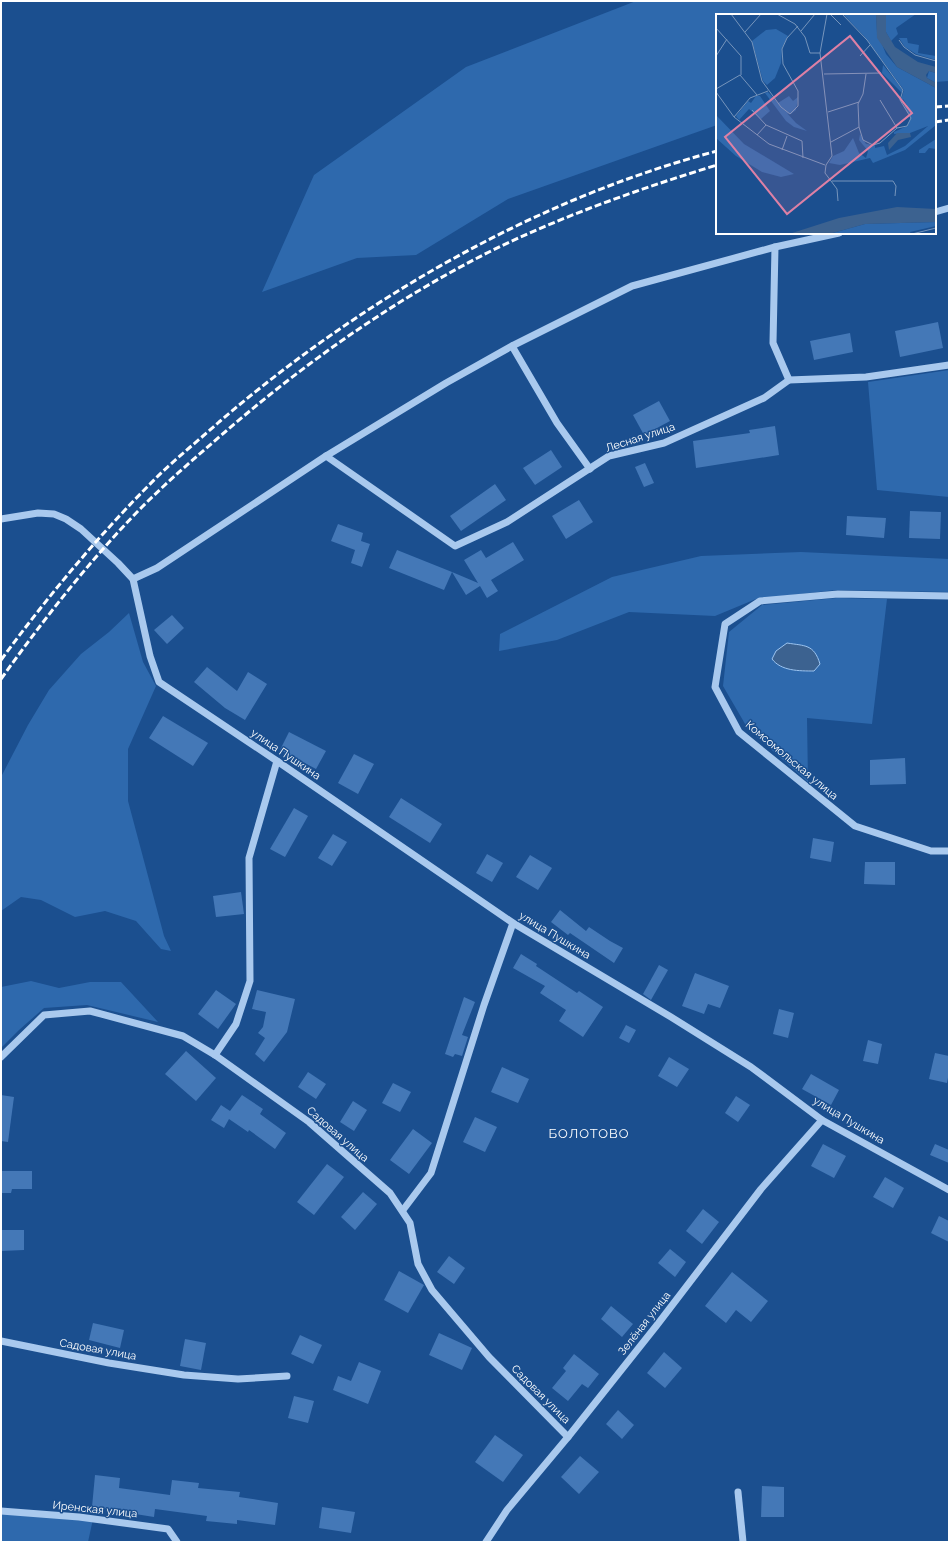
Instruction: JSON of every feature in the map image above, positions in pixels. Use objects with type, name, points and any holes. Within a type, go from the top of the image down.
[{"type":"street","points":[[936,212],[949,208]]},
{"type":"street","points":[[1,519],[38,513],[54,514],[66,519],[81,529],[133,579],[157,568],[326,456],[446,383],[512,346],[632,286],[775,247],[834,234]]},
{"type":"street","points":[[775,247],[773,343],[789,380],[866,377],[949,365]]},
{"type":"street","points":[[512,346],[557,423],[590,469]]},
{"type":"street","name":"Лесная улица","points":[[326,456],[455,546],[507,522],[609,456],[664,442],[764,398],[789,380]]},
{"type":"street","name":"улица Пушкина","points":[[133,579],[150,656],[159,682],[513,923],[671,1017],[751,1067],[822,1120],[949,1190]]},
{"type":"street","name":"Комсомольская улица","points":[[949,596],[838,594],[760,601],[725,624],[715,687],[739,732],[855,826],[931,851],[949,852]]},
{"type":"street","points":[[216,1055],[236,1024],[250,981],[249,858],[277,761]]},
{"type":"street","points":[[402,1210],[431,1173],[484,1005],[513,923]]},
{"type":"street","name":"Садовая улица","points":[[1,1057],[44,1015],[90,1011],[183,1036],[216,1055],[309,1122],[390,1193],[410,1223],[418,1264],[432,1290],[489,1357],[568,1437]]},
{"type":"street","name":"Зелёная улица","points":[[486,1542],[507,1510],[657,1326],[761,1189],[822,1120]]},
{"type":"street","name":"Садовая улица","points":[[1,1342],[109,1363],[184,1375],[238,1379],[287,1376]]},
{"type":"street","points":[[738,1492],[742,1542]]},
{"type":"street","name":"Иренская улица","points":[[2,1511],[79,1517],[168,1529],[177,1542]]},
{"type":"shaded area","points":[[636,1],[949,1],[949,81],[936,82],[936,14],[716,14],[716,125],[508,199],[416,255],[357,258],[262,292],[314,175],[466,67]]},
{"type":"shaded area","points":[[949,370],[949,497],[877,490],[868,382]]},
{"type":"shaded area","points":[[801,552],[949,559],[949,592],[836,590],[756,599],[715,616],[629,612],[557,640],[499,651],[500,634],[612,577],[701,556]]},
{"type":"shaded area","points":[[837,598],[887,599],[872,724],[807,718],[808,782],[748,729],[723,686],[729,632],[762,605]]},
{"type":"shaded area","points":[[129,613],[143,662],[156,686],[128,749],[128,801],[164,936],[171,951],[161,949],[136,921],[105,911],[75,917],[41,900],[21,897],[1,911],[1,777],[28,725],[49,690],[81,654],[109,632]]},
{"type":"shaded area","points":[[787,643],[812,649],[818,657],[820,664],[814,671],[791,670],[780,666],[772,659],[776,651]]},
{"type":"shaded area","points":[[31,981],[59,988],[90,982],[121,982],[158,1022],[87,1005],[44,1008],[1,1048],[1,987]]},
{"type":"shaded area","points":[[1,1509],[93,1519],[88,1542],[1,1542]]},
{"type":"building","points":[[938,322],[943,348],[900,357],[895,331]]},
{"type":"building","points":[[850,333],[853,352],[814,360],[810,341]]},
{"type":"building","points":[[659,401],[670,421],[644,435],[633,415]]},
{"type":"building","points":[[775,426],[779,455],[696,468],[693,441],[750,433],[749,430]]},
{"type":"building","points":[[551,450],[562,467],[535,485],[523,468]]},
{"type":"building","points":[[645,463],[654,483],[644,487],[635,467]]},
{"type":"building","points":[[495,484],[506,500],[461,531],[450,516]]},
{"type":"building","points":[[579,500],[593,522],[566,539],[552,516]]},
{"type":"building","points":[[910,511],[941,512],[940,539],[909,538]]},
{"type":"building","points":[[847,516],[886,518],[884,538],[846,535]]},
{"type":"building","points":[[338,524],[363,533],[361,541],[370,544],[362,567],[351,563],[355,550],[331,541]]},
{"type":"building","points":[[513,542],[524,560],[491,580],[498,591],[487,598],[480,586],[466,595],[452,572],[478,583],[464,560],[481,550],[486,558]]},
{"type":"building","points":[[397,550],[452,572],[444,590],[389,568]]},
{"type":"building","points":[[172,615],[184,628],[167,644],[154,630]]},
{"type":"building","points":[[207,667],[237,691],[248,672],[267,684],[245,720],[225,708],[194,682]]},
{"type":"building","points":[[163,716],[208,743],[193,766],[149,738]]},
{"type":"building","points":[[289,732],[326,751],[316,769],[280,750]]},
{"type":"building","points":[[354,754],[374,764],[358,794],[338,783]]},
{"type":"building","points":[[905,758],[906,784],[870,785],[870,760]]},
{"type":"building","points":[[401,798],[442,824],[430,843],[389,817]]},
{"type":"building","points":[[294,808],[308,816],[285,857],[270,849]]},
{"type":"building","points":[[333,834],[347,842],[332,866],[318,858]]},
{"type":"building","points":[[813,838],[834,842],[831,862],[810,858]]},
{"type":"building","points":[[487,854],[503,863],[492,882],[476,873]]},
{"type":"building","points":[[530,855],[552,868],[538,890],[516,877]]},
{"type":"building","points":[[865,862],[895,862],[895,885],[864,884]]},
{"type":"building","points":[[241,892],[244,914],[216,917],[213,896]]},
{"type":"building","points":[[560,910],[586,931],[589,927],[623,948],[614,963],[570,933],[568,935],[551,922]]},
{"type":"building","points":[[521,954],[537,964],[536,966],[577,993],[579,991],[603,1007],[583,1037],[559,1021],[566,1010],[540,993],[545,986],[513,968]]},
{"type":"building","points":[[659,965],[668,970],[651,1000],[643,994]]},
{"type":"building","points":[[695,973],[729,986],[720,1008],[708,1004],[704,1014],[682,1006]]},
{"type":"building","points":[[216,990],[236,1004],[218,1029],[198,1014]]},
{"type":"building","points":[[257,990],[295,999],[287,1032],[264,1062],[255,1054],[265,1038],[258,1033],[263,1027],[266,1012],[252,1009]]},
{"type":"building","points":[[464,997],[475,1002],[462,1035],[468,1037],[462,1056],[455,1054],[453,1057],[445,1054]]},
{"type":"building","points":[[779,1009],[794,1013],[788,1038],[773,1034]]},
{"type":"building","points":[[626,1025],[636,1030],[629,1043],[619,1038]]},
{"type":"building","points":[[868,1040],[882,1044],[878,1064],[863,1061]]},
{"type":"building","points":[[186,1051],[216,1078],[196,1101],[165,1074]]},
{"type":"building","points":[[935,1053],[949,1056],[947,1083],[929,1079]]},
{"type":"building","points":[[669,1057],[689,1069],[677,1087],[658,1076]]},
{"type":"building","points":[[502,1067],[529,1079],[518,1103],[491,1092]]},
{"type":"building","points":[[308,1072],[326,1084],[316,1099],[298,1087]]},
{"type":"building","points":[[811,1074],[839,1090],[831,1105],[802,1089]]},
{"type":"building","points":[[393,1083],[411,1092],[400,1112],[382,1103]]},
{"type":"building","points":[[1,1095],[14,1097],[8,1142],[1,1141]]},
{"type":"building","points":[[242,1095],[263,1109],[260,1114],[286,1133],[275,1149],[249,1130],[248,1132],[229,1119],[224,1128],[211,1120],[221,1105],[230,1111]]},
{"type":"building","points":[[736,1096],[750,1105],[738,1122],[725,1113]]},
{"type":"building","points":[[353,1101],[367,1110],[354,1131],[340,1122]]},
{"type":"building","points":[[475,1117],[497,1127],[485,1152],[463,1142]]},
{"type":"building","points":[[413,1129],[432,1143],[409,1174],[390,1160]]},
{"type":"building","points":[[823,1144],[846,1156],[834,1178],[811,1166]]},
{"type":"building","points":[[935,1144],[949,1150],[949,1163],[930,1155]]},
{"type":"building","points":[[327,1164],[344,1177],[314,1215],[297,1202]]},
{"type":"building","points":[[1,1171],[32,1171],[32,1189],[12,1189],[11,1193],[1,1193]]},
{"type":"building","points":[[885,1177],[904,1188],[893,1208],[873,1197]]},
{"type":"building","points":[[363,1192],[377,1204],[355,1230],[341,1217]]},
{"type":"building","points":[[703,1209],[719,1222],[702,1244],[686,1231]]},
{"type":"building","points":[[939,1216],[949,1221],[949,1242],[931,1233]]},
{"type":"building","points":[[1,1230],[24,1230],[24,1250],[1,1251]]},
{"type":"building","points":[[670,1249],[686,1262],[675,1277],[658,1263]]},
{"type":"building","points":[[449,1256],[465,1268],[454,1284],[437,1272]]},
{"type":"building","points":[[399,1271],[424,1285],[408,1313],[384,1300]]},
{"type":"building","points":[[732,1272],[768,1301],[751,1322],[736,1310],[726,1323],[705,1306]]},
{"type":"building","points":[[611,1306],[633,1324],[622,1337],[601,1319]]},
{"type":"building","points":[[93,1323],[124,1330],[120,1348],[89,1340]]},
{"type":"building","points":[[439,1333],[472,1348],[462,1370],[429,1355]]},
{"type":"building","points":[[300,1335],[322,1345],[313,1364],[291,1354]]},
{"type":"building","points":[[185,1339],[206,1343],[201,1370],[180,1366]]},
{"type":"building","points":[[664,1352],[682,1368],[665,1388],[647,1373]]},
{"type":"building","points":[[574,1354],[599,1374],[588,1388],[582,1384],[568,1401],[552,1388],[566,1371],[563,1368]]},
{"type":"building","points":[[359,1362],[381,1371],[368,1404],[333,1390],[338,1376],[351,1381]]},
{"type":"building","points":[[294,1396],[314,1401],[308,1423],[288,1418]]},
{"type":"building","points":[[618,1410],[634,1425],[622,1439],[606,1424]]},
{"type":"building","points":[[495,1435],[523,1455],[503,1482],[475,1462]]},
{"type":"building","points":[[580,1456],[599,1472],[579,1494],[561,1477]]},
{"type":"building","points":[[95,1475],[120,1478],[119,1488],[170,1495],[172,1480],[199,1483],[198,1488],[240,1492],[239,1497],[278,1503],[275,1525],[237,1520],[237,1524],[206,1521],[207,1516],[155,1509],[154,1517],[129,1513],[129,1511],[92,1507]]},
{"type":"building","points":[[762,1486],[784,1487],[784,1517],[761,1517]]},
{"type":"building","points":[[322,1507],[355,1512],[351,1533],[319,1528]]},
{"type":"railway","points":[[936,107],[949,106]]},
{"type":"railway","points":[[936,122],[949,120]]},
{"type":"railway","points":[[1,660],[75,566],[134,500],[155,479],[219,422],[274,377],[331,335],[391,295],[453,259],[517,226],[582,196],[649,171],[716,151]]},
{"type":"railway","points":[[1,679],[68,590],[141,508],[225,432],[319,357],[385,312],[489,252],[544,227],[601,204],[716,165]]},
{"type":"district","name":"БОЛОТОВО","points":[[589,1133]]}]
